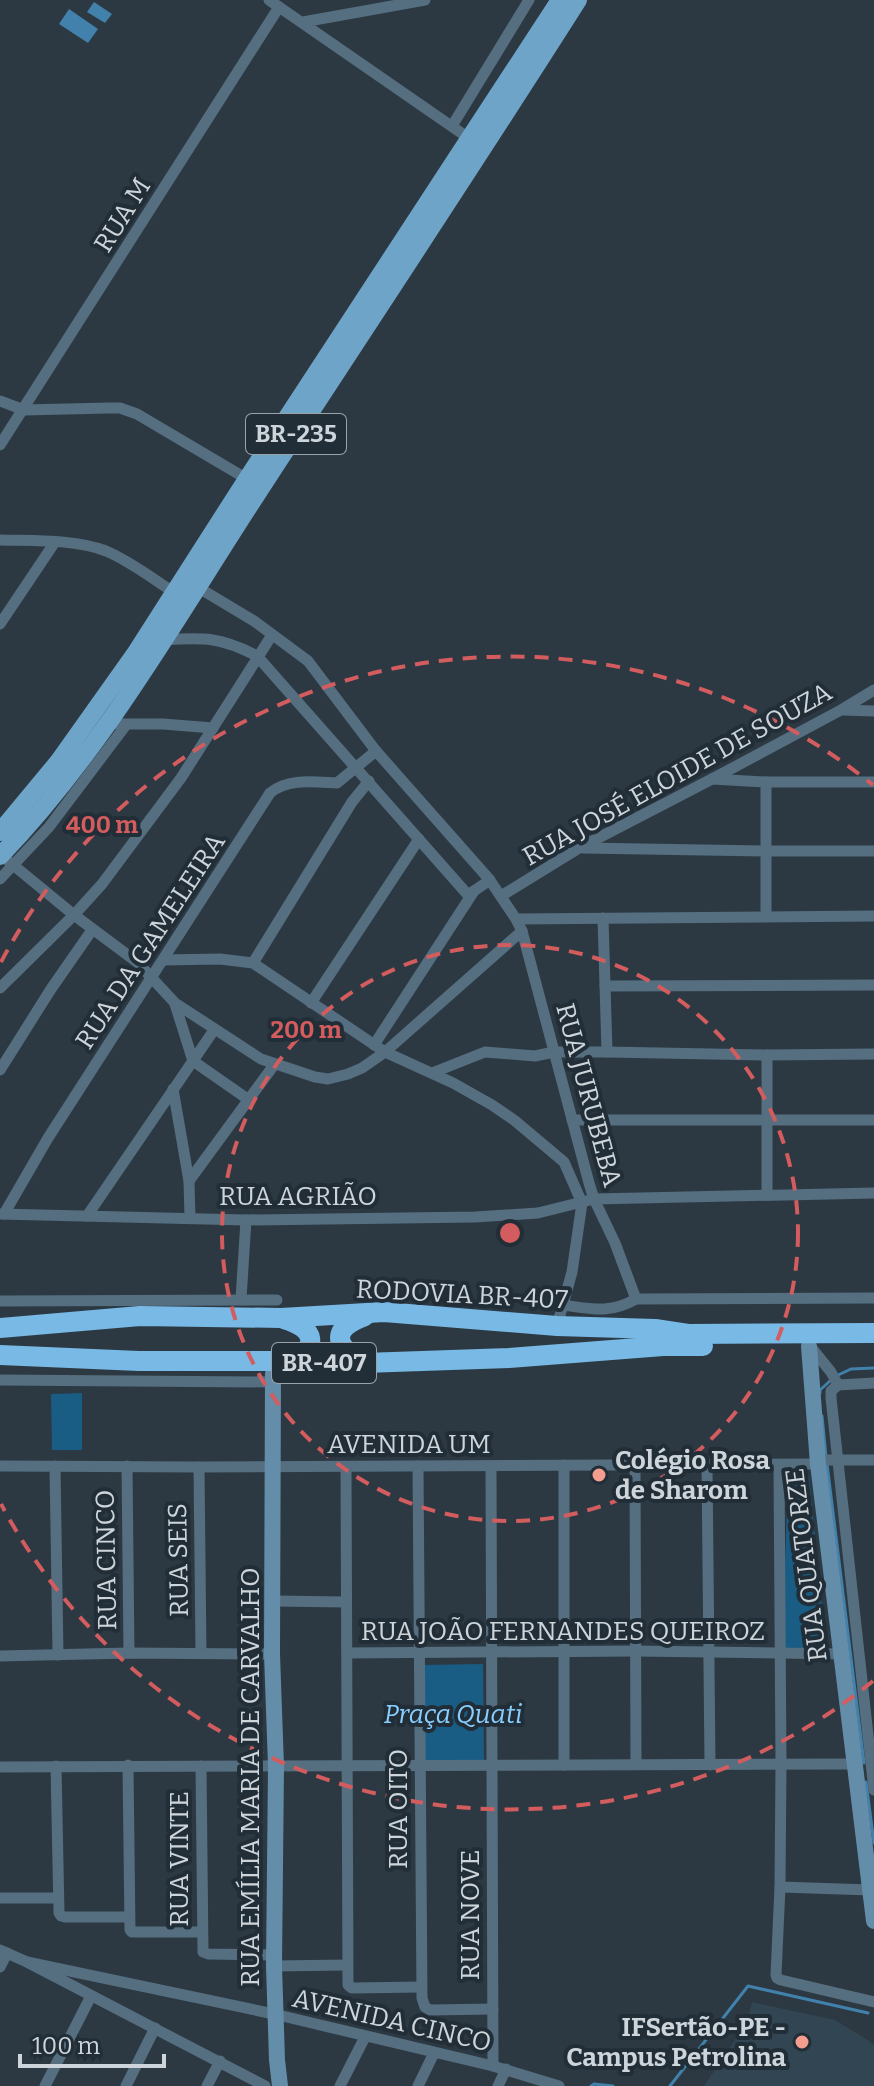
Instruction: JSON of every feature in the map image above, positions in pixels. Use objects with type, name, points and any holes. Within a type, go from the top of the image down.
[{"type":"highway","name":"RODOVIA BR-407","points":[[0,1328],[140,1316],[279,1309],[384,1312],[557,1326],[655,1329],[688,1334],[874,1333]]},
{"type":"highway","points":[[278,1373],[305,1353],[311,1342],[309,1332],[279,1309]]},
{"type":"highway","points":[[363,1362],[349,1355],[341,1346],[341,1333],[354,1320],[384,1312]]},
{"type":"highway","name":"RODOVIA BR-407","points":[[0,1355],[139,1361],[278,1373],[363,1362],[524,1357],[663,1346],[874,1346]]},
{"type":"main road","name":"BR-235","points":[[4,858],[12,827],[101,704],[175,593],[560,0]]},
{"type":"main road","name":"BR-235","points":[[12,827],[116,724],[163,640],[578,0]]},
{"type":"street","points":[[303,22],[425,0]]},
{"type":"street","points":[[452,126],[529,0]]},
{"type":"street","points":[[274,3],[470,139]]},
{"type":"street","name":"RUA M","points":[[0,445],[274,3]]},
{"type":"street","points":[[0,401],[24,410],[120,408],[137,414],[247,479]]},
{"type":"street","points":[[0,540],[93,547],[175,593]]},
{"type":"street","points":[[0,624],[55,542]]},
{"type":"street","name":"RUA JURUBEBA","points":[[199,588],[254,621],[308,661],[376,751],[490,880],[516,919],[522,931],[572,1120],[588,1201],[605,1221],[636,1299]]},
{"type":"street","points":[[0,988],[102,884],[181,778],[272,635]]},
{"type":"street","points":[[163,640],[211,638],[257,656],[419,839],[472,893]]},
{"type":"street","name":"RUA JOSÉ ELOIDE DE SOUZA","points":[[501,896],[579,848],[874,690]]},
{"type":"street","points":[[841,710],[874,711]]},
{"type":"street","points":[[0,879],[4,858],[49,827],[116,724],[213,728]]},
{"type":"street","name":"RUA DA GAMELEIRA","points":[[2,1214],[270,793],[279,785],[337,783],[376,751]]},
{"type":"street","points":[[712,779],[874,782]]},
{"type":"street","points":[[253,963],[352,802],[369,781]]},
{"type":"street","points":[[766,782],[766,916]]},
{"type":"street","points":[[311,1003],[419,839]]},
{"type":"street","points":[[579,848],[874,851]]},
{"type":"street","points":[[4,858],[92,930],[137,962],[175,1003],[214,1030],[274,1065],[328,1079],[362,1068],[380,1048],[522,931]]},
{"type":"street","points":[[380,1048],[472,893],[490,880]]},
{"type":"street","points":[[516,919],[874,916]]},
{"type":"street","points":[[603,918],[607,1052]]},
{"type":"street","points":[[0,1070],[92,930]]},
{"type":"street","points":[[163,960],[220,959],[253,963],[380,1048],[492,1105],[564,1162],[588,1201],[557,1326]]},
{"type":"street","points":[[605,986],[874,985]]},
{"type":"street","points":[[175,1003],[193,1061],[249,1100]]},
{"type":"street","points":[[87,1216],[214,1030]]},
{"type":"street","points":[[432,1073],[485,1052],[535,1056],[554,1052],[874,1054]]},
{"type":"street","points":[[767,1055],[767,1194]]},
{"type":"street","points":[[189,1181],[274,1065]]},
{"type":"street","points":[[173,1089],[189,1181],[190,1218]]},
{"type":"street","points":[[572,1120],[874,1120]]},
{"type":"street","name":"RUA AGRIÃO","points":[[2,1214],[246,1220],[475,1217],[538,1213],[588,1201],[874,1193]]},
{"type":"street","points":[[241,1299],[246,1220]]},
{"type":"street","points":[[563,1305],[602,1311],[623,1307],[636,1299],[874,1298]]},
{"type":"street","points":[[0,1301],[241,1299],[279,1309]]},
{"type":"street","points":[[809,1346],[831,1372],[834,1390],[836,1460],[861,1769],[874,1790]]},
{"type":"street","name":"RUA QUATORZE","points":[[809,1346],[818,1462],[841,1654],[861,1769],[874,1921]]},
{"type":"street","points":[[0,1380],[278,1373]]},
{"type":"street","name":"RUA EMÍLIA MARIA DE CARVALHO","points":[[278,1373],[272,1654],[276,1766],[274,2014],[280,2086]]},
{"type":"street","points":[[834,1390],[874,1383]]},
{"type":"street","name":"AVENIDA UM","points":[[0,1466],[779,1466],[874,1460]]},
{"type":"street","points":[[635,1464],[636,1764]]},
{"type":"street","points":[[707,1464],[710,1765]]},
{"type":"street","points":[[564,1465],[564,1765]]},
{"type":"street","points":[[55,1466],[58,1655]]},
{"type":"street","name":"RUA CINCO","points":[[127,1466],[129,1653]]},
{"type":"street","name":"RUA OITO","points":[[418,1466],[421,1987],[425,2007],[430,2010],[493,2009]]},
{"type":"street","name":"RUA NOVE","points":[[491,1466],[493,2066]]},
{"type":"street","points":[[779,1466],[781,1765],[777,1978],[874,2002]]},
{"type":"street","name":"RUA SEIS","points":[[199,1467],[201,1653]]},
{"type":"street","points":[[346,1467],[349,1987],[421,1987]]},
{"type":"street","points":[[274,1601],[346,1602]]},
{"type":"street","name":"RUA JOÃO FERNANDES QUEIROZ","points":[[347,1653],[708,1651],[841,1654]]},
{"type":"street","points":[[0,1656],[272,1654]]},
{"type":"street","points":[[0,1767],[636,1764],[861,1769]]},
{"type":"street","points":[[128,1765],[130,1930],[202,1932]]},
{"type":"street","points":[[56,1766],[60,1915],[129,1917]]},
{"type":"street","name":"RUA VINTE","points":[[201,1766],[203,1952],[274,1960]]},
{"type":"street","points":[[780,1887],[871,1890]]},
{"type":"street","points":[[0,1898],[58,1898]]},
{"type":"street","points":[[0,1967],[3,1952],[27,1962],[265,2086]]},
{"type":"street","points":[[274,1960],[347,1965]]},
{"type":"street","name":"AVENIDA CINCO","points":[[27,1962],[274,2014],[506,2069],[559,2086]]},
{"type":"street","points":[[45,2086],[91,1996]]},
{"type":"street","points":[[126,2086],[155,2028]]},
{"type":"street","points":[[340,2086],[365,2037]]},
{"type":"street","points":[[418,2086],[434,2053]]},
{"type":"street","points":[[207,2086],[220,2061]]},
{"type":"street","points":[[498,2086],[506,2069]]},
{"type":"shaded area","points":[[94,2],[112,14],[105,23],[87,12]]},
{"type":"shaded area","points":[[69,9],[98,29],[88,43],[59,24]]},
{"type":"shaded area","name":"IFSertão-PE - Campus Petrolina","points":[[752,2002],[835,2020],[866,2039],[874,2045],[874,2086],[704,2086],[747,2022]]},
{"type":"green space","points":[[82,1393],[82,1450],[52,1450],[51,1394]]},
{"type":"green space","points":[[809,1477],[826,1649],[782,1648],[788,1480]]},
{"type":"green space","name":"Praça Quati","points":[[483,1664],[484,1764],[423,1765],[423,1665]]},
{"type":"waterway","points":[[836,1376],[851,1369],[874,1368]]},
{"type":"waterway","points":[[820,1393],[830,1381]]},
{"type":"waterway","points":[[822,1416],[826,1457]]},
{"type":"waterway","points":[[827,1464],[864,1763]]},
{"type":"waterway","points":[[866,1782],[874,1843]]},
{"type":"waterway","points":[[670,2086],[748,1986],[868,2013]]},
{"type":"waterway","points":[[591,2086],[613,2086]]},
{"type":"place","name":"Colégio Rosa de Sharom","points":[[599,1475]]},
{"type":"place","name":"IFSertão-PE - Campus Petrolina","points":[[802,2042]]}]
